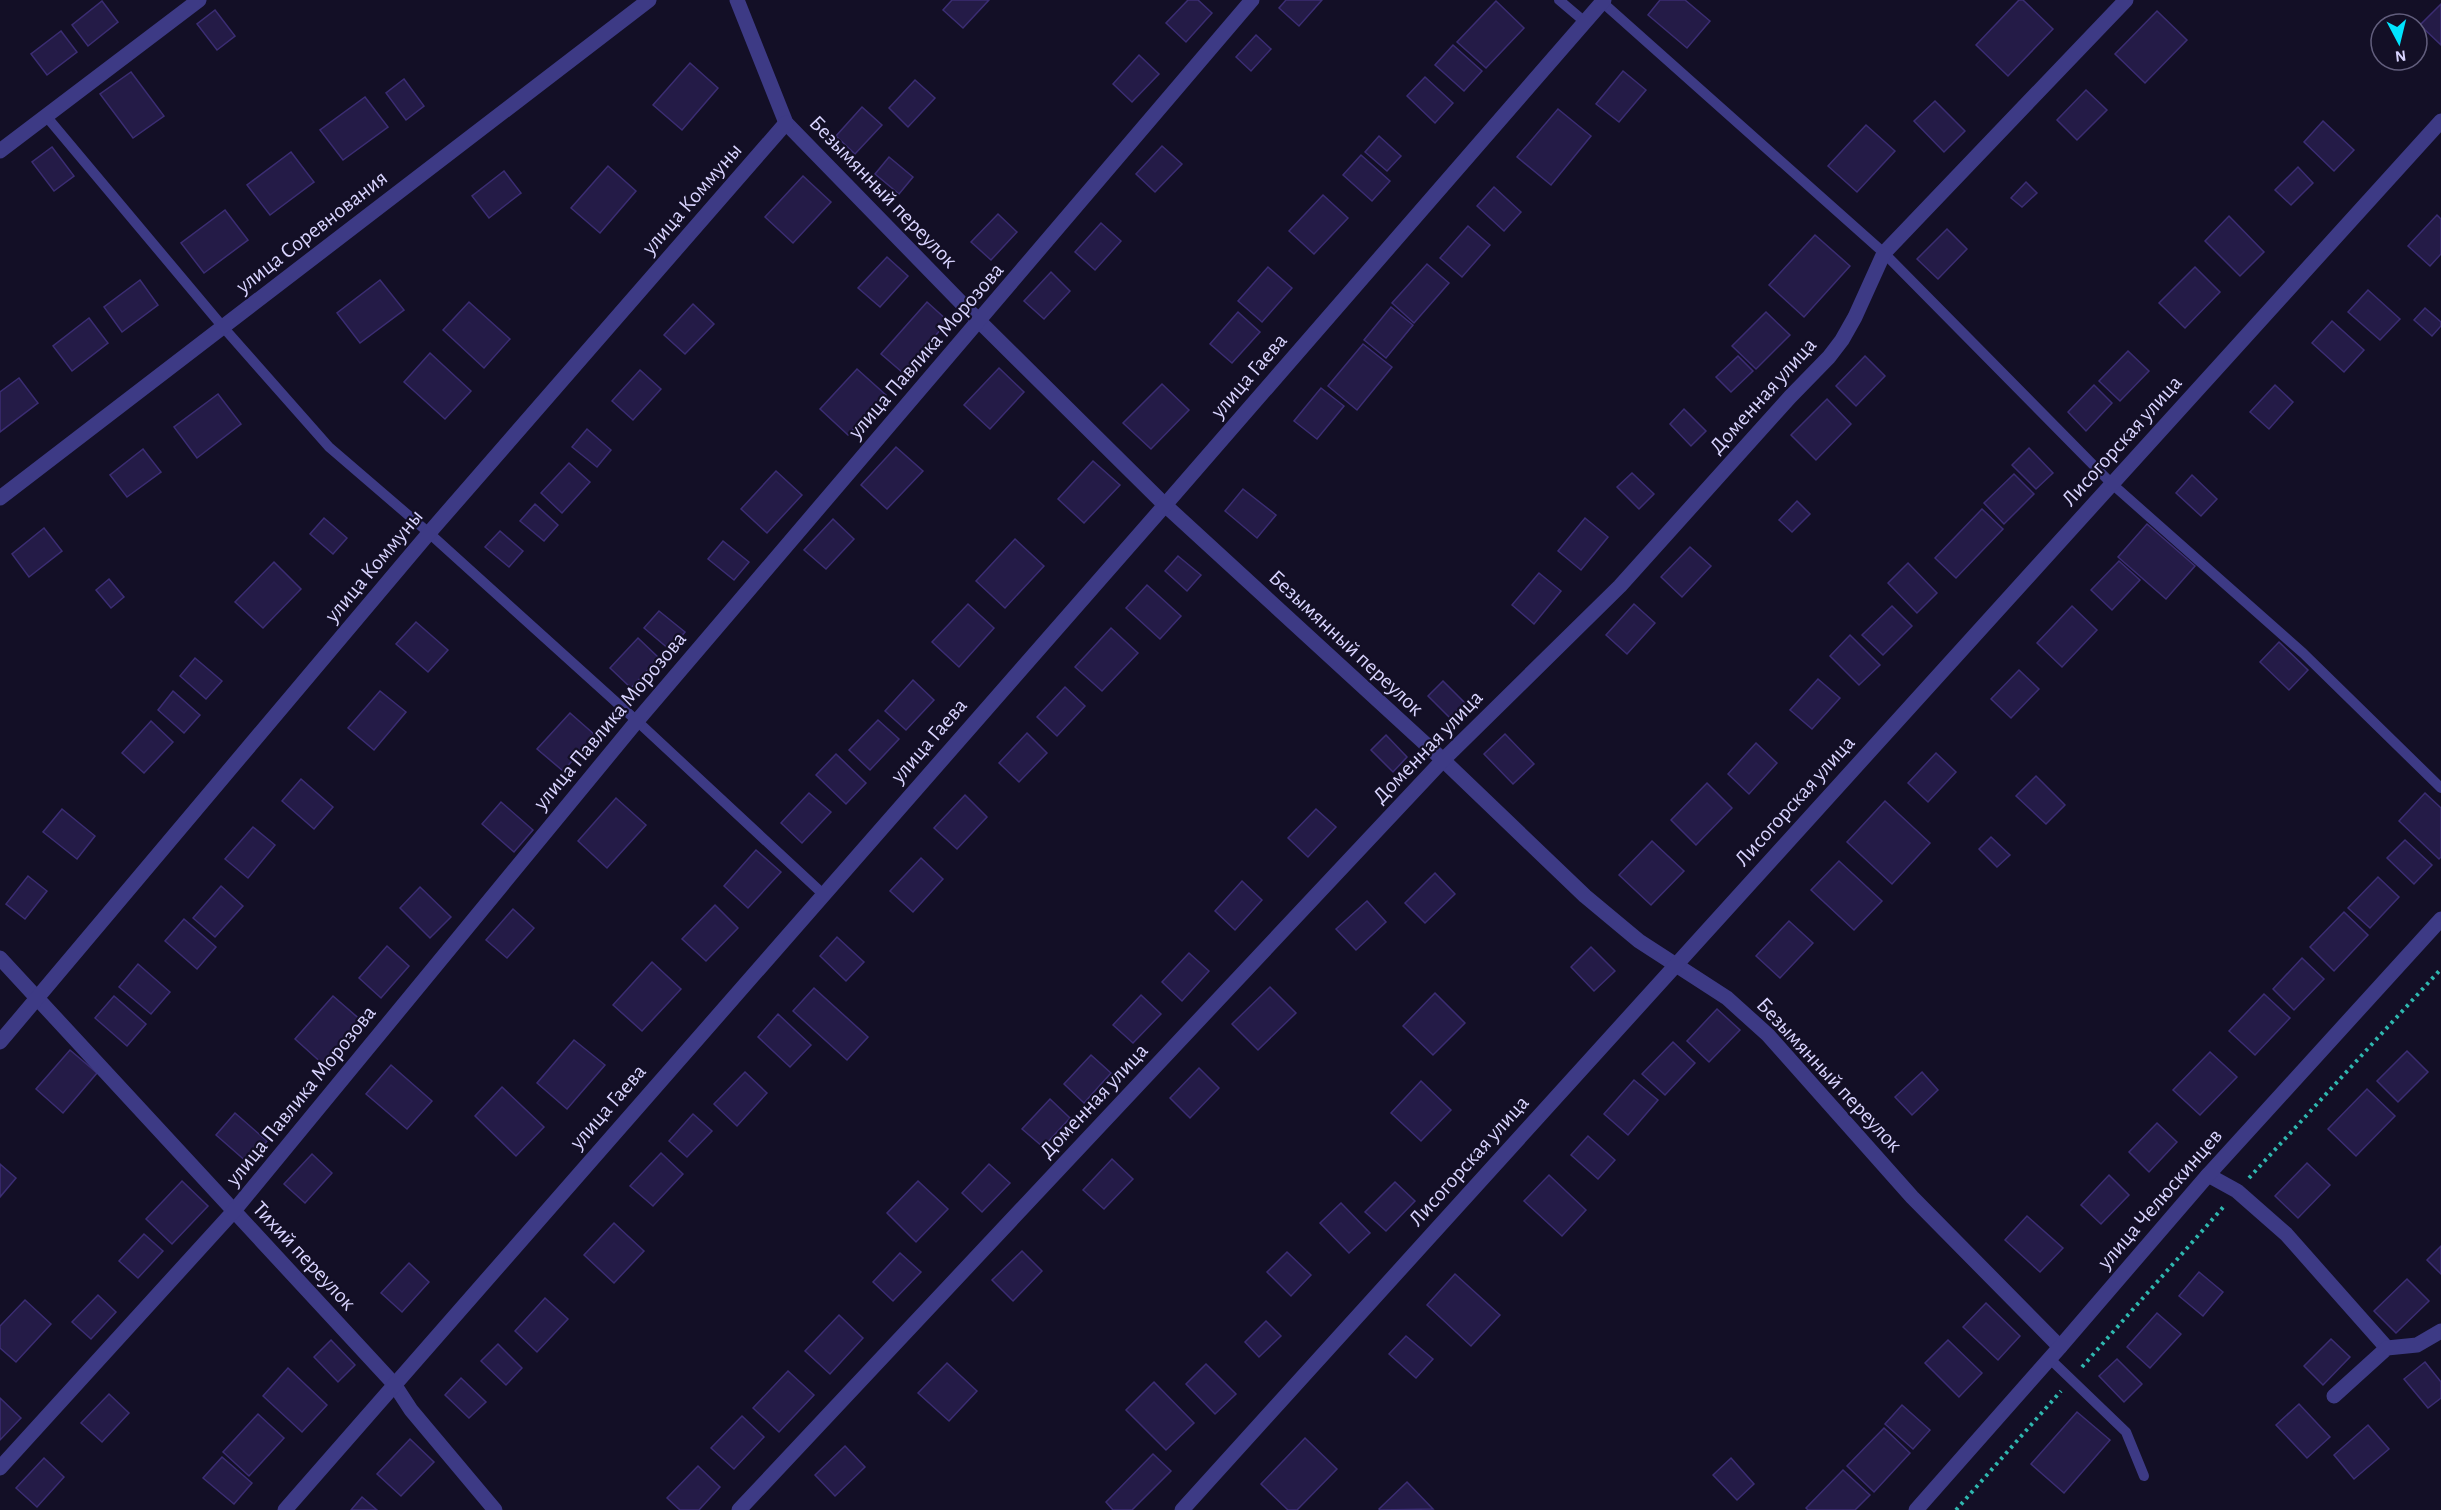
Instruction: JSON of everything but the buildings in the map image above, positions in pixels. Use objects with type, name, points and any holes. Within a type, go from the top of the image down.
[{"type":"street","points":[[0,151],[200,0]]},
{"type":"street","name":"улица Соревнования","points":[[0,498],[649,0]]},
{"type":"street","name":"Безымянный переулок","points":[[737,0],[786,123],[979,321],[1165,505],[1443,760],[1585,896],[1640,941],[1727,998],[1768,1035],[2055,1353]]},
{"type":"street","name":"улица Павлика Морозова","points":[[0,1468],[234,1212],[637,721],[1252,0]]},
{"type":"street","name":"Доменная улица","points":[[738,1510],[1443,760],[1620,586],[1790,397],[1829,357],[1851,324],[1884,254],[2126,0]]},
{"type":"street","name":"улица Гаева","points":[[285,1510],[1603,1]]},
{"type":"street","name":"Лисогорская улица","points":[[1182,1510],[2441,121]]},
{"type":"street","name":"улица Коммуны","points":[[0,1042],[429,533],[786,123]]},
{"type":"street","name":"улица Челюскинцев","points":[[1916,1510],[2208,1175],[2441,919]]},
{"type":"street","name":"Тихий переулок","points":[[0,958],[394,1384],[411,1410],[495,1510]]},
{"type":"street","points":[[2208,1175],[2237,1191],[2286,1234],[2388,1348]]},
{"type":"street","points":[[2334,1396],[2388,1348],[2418,1345],[2441,1331]]},
{"type":"lane","points":[[1559,0],[1585,22]]},
{"type":"lane","points":[[1603,1],[1884,254],[2111,483],[2303,653],[2441,788]]},
{"type":"lane","points":[[46,116],[223,327],[329,447],[429,533],[637,721],[823,894]]},
{"type":"lane","points":[[2055,1353],[2070,1380],[2126,1432],[2144,1476]]},
{"type":"path","points":[[1958,1509],[2237,1191],[2441,969]]}]
